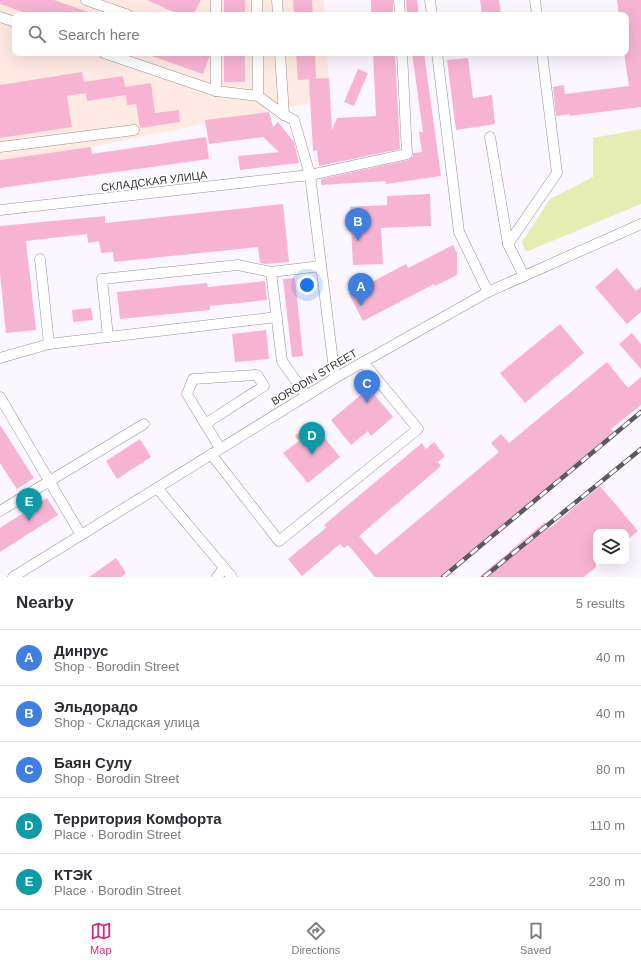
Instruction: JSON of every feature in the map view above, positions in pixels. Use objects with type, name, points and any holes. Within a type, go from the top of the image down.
[{"type":"street","points":[[86,0],[120,12]]},
{"type":"street","points":[[216,0],[216,12]]},
{"type":"street","points":[[257,0],[257,12]]},
{"type":"street","points":[[277,0],[278,12]]},
{"type":"street","points":[[399,0],[400,12]]},
{"type":"street","points":[[430,0],[432,12]]},
{"type":"street","points":[[535,0],[537,12]]},
{"type":"street","points":[[0,17],[12,21]]},
{"type":"street","points":[[113,56],[216,91],[258,96],[284,115],[294,120],[310,175],[334,378]]},
{"type":"street","points":[[216,56],[216,91]]},
{"type":"street","points":[[258,56],[258,96]]},
{"type":"street","points":[[280,56],[284,115]]},
{"type":"street","name":"СКЛАДСКАЯ УЛИЦА","points":[[0,210],[310,175],[407,154],[402,56]]},
{"type":"street","points":[[437,56],[459,232],[488,292]]},
{"type":"street","points":[[508,244],[557,173],[542,56]]},
{"type":"street","points":[[0,147],[134,130]]},
{"type":"street","points":[[490,136],[508,244],[524,276]]},
{"type":"street","name":"BORODIN STREET","points":[[13,577],[334,378],[488,292],[641,224]]},
{"type":"street","points":[[40,259],[49,344]]},
{"type":"street","points":[[108,337],[102,279],[238,265],[271,272],[321,266]]},
{"type":"street","points":[[271,272],[282,360],[306,394]]},
{"type":"street","points":[[0,358],[49,344],[277,317]]},
{"type":"street","points":[[205,424],[264,386],[257,375],[193,379],[187,394],[205,424],[216,451],[279,541],[418,430],[363,362]]},
{"type":"street","points":[[0,397],[81,535]]},
{"type":"street","points":[[0,511],[144,424]]},
{"type":"street","points":[[157,488],[232,577]]},
{"type":"street","points":[[217,577],[224,568]]},
{"type":"shaded area","points":[[0,0],[324,0],[325,12],[12,12],[12,56],[327,56],[330,99],[0,165]]},
{"type":"green space","points":[[641,129],[641,204],[526,252],[522,242],[550,199],[593,177],[593,138]]},
{"type":"building","points":[[0,0],[54,0],[88,12],[23,12],[0,4]]},
{"type":"building","points":[[147,0],[201,0],[195,12],[173,12]]},
{"type":"building","points":[[224,0],[245,0],[245,12],[224,12]]},
{"type":"building","points":[[293,0],[312,0],[313,12],[294,12]]},
{"type":"building","points":[[371,0],[393,0],[393,12],[371,12]]},
{"type":"building","points":[[406,0],[417,0],[419,12],[407,12]]},
{"type":"building","points":[[480,0],[499,0],[501,12],[482,12]]},
{"type":"building","points":[[617,0],[641,0],[641,107],[570,116],[570,114],[556,116],[553,87],[564,85],[565,94],[629,86],[624,56],[629,56],[629,12],[619,12]]},
{"type":"building","points":[[152,56],[210,56],[203,74]]},
{"type":"building","points":[[224,56],[245,56],[245,82],[224,82]]},
{"type":"building","points":[[296,56],[315,56],[316,79],[298,80]]},
{"type":"building","points":[[373,56],[395,56],[400,149],[319,166],[317,150],[313,151],[309,79],[329,78],[332,130],[337,118],[376,116]]},
{"type":"building","points":[[412,56],[424,56],[441,176],[386,184],[386,181],[321,185],[321,179],[408,160],[413,157],[413,153],[422,152],[419,132],[423,132]]},
{"type":"building","points":[[468,58],[473,98],[492,95],[495,124],[456,130],[447,60]]},
{"type":"building","points":[[358,69],[368,73],[354,106],[344,102]]},
{"type":"building","points":[[82,72],[84,82],[123,76],[125,87],[151,83],[155,113],[179,110],[180,122],[140,128],[136,104],[127,105],[126,95],[87,101],[86,93],[67,96],[72,127],[0,138],[0,85]]},
{"type":"building","points":[[269,112],[273,127],[278,122],[294,142],[299,163],[240,170],[238,156],[279,152],[263,137],[209,144],[205,120]]},
{"type":"building","points":[[206,137],[209,159],[0,188],[0,160],[91,147],[92,154]]},
{"type":"building","points":[[430,194],[431,226],[381,228],[383,264],[353,265],[350,207],[387,205],[387,196]]},
{"type":"building","points":[[283,204],[289,262],[266,264],[260,263],[258,247],[114,262],[113,252],[101,253],[99,241],[88,243],[87,234],[26,241],[36,330],[6,333],[0,274],[0,226],[105,216],[105,223]]},
{"type":"building","points":[[453,245],[457,253],[457,275],[435,286],[434,284],[363,321],[349,294],[406,264],[408,268]]},
{"type":"building","points":[[617,268],[636,291],[641,287],[641,312],[627,324],[595,287]]},
{"type":"building","points":[[295,278],[303,356],[292,357],[283,279]]},
{"type":"building","points":[[265,281],[267,300],[210,306],[210,310],[120,319],[117,292],[207,283],[208,287]]},
{"type":"building","points":[[91,308],[93,320],[73,322],[72,310]]},
{"type":"building","points":[[560,324],[584,353],[525,403],[500,373]]},
{"type":"building","points":[[266,330],[269,359],[235,362],[232,334]]},
{"type":"building","points":[[632,333],[641,344],[641,369],[619,344]]},
{"type":"building","points":[[607,362],[628,388],[641,377],[641,405],[611,429],[617,435],[447,577],[375,577],[348,545],[344,548],[340,544],[302,576],[288,559],[327,527],[324,525],[422,443],[426,449],[434,442],[445,456],[438,462],[441,466],[359,536],[376,555],[499,452],[491,443],[501,434],[509,443]]},
{"type":"building","points":[[369,388],[393,417],[371,436],[368,431],[351,445],[331,420]]},
{"type":"building","points":[[312,422],[340,457],[308,483],[283,453],[299,441],[295,436]]},
{"type":"building","points":[[0,425],[34,478],[17,489],[0,463]]},
{"type":"building","points":[[140,439],[151,457],[117,479],[106,461]]},
{"type":"building","points":[[600,486],[638,531],[629,538],[629,529],[593,529],[593,565],[596,565],[596,567],[584,577],[479,577],[545,522],[550,528]]},
{"type":"building","points":[[47,498],[58,515],[0,552],[0,528]]},
{"type":"building","points":[[116,558],[126,573],[121,577],[89,577]]},
{"type":"railway","points":[[443,577],[641,412]]},
{"type":"railway","points":[[484,577],[641,449]]},
{"type":"place","name":"Эльдорадо","points":[[358,241]]},
{"type":"place","name":"Динрус","points":[[361,306]]},
{"type":"place","name":"Баян Сулу","points":[[367,403]]},
{"type":"place","name":"Территория Комфорта","points":[[312,455]]},
{"type":"place","name":"КТЭК","points":[[29,521]]}]
